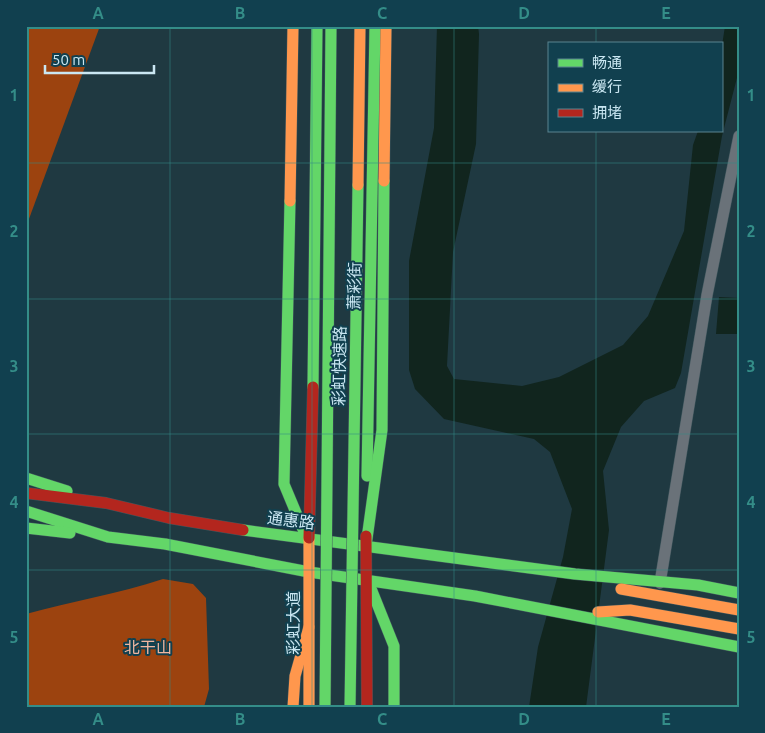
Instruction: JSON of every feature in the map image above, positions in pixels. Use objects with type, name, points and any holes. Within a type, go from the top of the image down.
[{"type":"main road","points":[[293,26],[284,484],[307,539]]},
{"type":"main road","points":[[307,539],[312,471],[317,26]]},
{"type":"main road","name":"彩虹快速路","points":[[325,707],[331,26]]},
{"type":"main road","name":"彩虹快速路","points":[[350,707],[360,26]]},
{"type":"main road","name":"萧彩街","points":[[366,546],[375,26]]},
{"type":"main road","points":[[367,707],[368,581],[366,546],[382,430],[386,26]]},
{"type":"main road","points":[[26,478],[106,503]]},
{"type":"main road","name":"通惠路","points":[[26,493],[106,503],[169,518],[307,539],[575,574]]},
{"type":"main road","points":[[26,511],[108,537]]},
{"type":"main road","points":[[26,528],[165,544],[310,572],[542,608],[739,647]]},
{"type":"main road","name":"彩虹大道","points":[[307,539],[310,572],[309,707]]},
{"type":"main road","points":[[575,574],[698,586],[739,593]]},
{"type":"main road","points":[[575,574],[627,591],[739,610]]},
{"type":"main road","points":[[368,581],[394,646],[394,707]]},
{"type":"main road","points":[[570,614],[630,610],[739,629]]},
{"type":"main road","points":[[293,707],[296,676],[309,627]]},
{"type":"street","points":[[660,583],[707,294],[739,136]]},
{"type":"green space","points":[[26,26],[100,26],[26,227]]},
{"type":"green space","name":"北干山","points":[[163,579],[193,584],[206,598],[209,689],[204,707],[26,707],[26,614]]},
{"type":"shaded area","points":[[437,26],[478,26],[476,144],[453,252],[447,366],[454,379],[522,386],[559,377],[623,345],[648,316],[684,231],[693,145],[698,132],[722,132],[722,46],[725,26],[739,26],[739,70],[722,136],[681,373],[675,388],[644,401],[621,427],[603,471],[609,530],[586,707],[529,707],[538,647],[563,557],[572,509],[550,452],[534,439],[444,419],[415,389],[409,370],[409,261],[434,128]]},
{"type":"shaded area","points":[[719,297],[739,298],[739,334],[716,334]]},
{"type":"traffic: fast","points":[[313,387],[317,26]]},
{"type":"traffic: fast","points":[[325,707],[331,26]]},
{"type":"traffic: fast","points":[[367,476],[375,26]]},
{"type":"traffic: fast","points":[[366,546],[382,430],[384,181]]},
{"type":"traffic: fast","points":[[350,707],[358,185]]},
{"type":"traffic: fast","points":[[290,201],[284,484],[307,539]]},
{"type":"traffic: fast","points":[[26,478],[67,491]]},
{"type":"traffic: fast","points":[[26,511],[108,537],[165,544],[309,572],[475,596],[739,647]]},
{"type":"traffic: fast","points":[[26,528],[70,533]]},
{"type":"traffic: fast","points":[[243,530],[575,574],[698,585],[739,593]]},
{"type":"traffic: fast","points":[[368,581],[394,646],[394,707]]},
{"type":"traffic: slow","points":[[290,201],[293,26]]},
{"type":"traffic: slow","points":[[358,185],[360,26]]},
{"type":"traffic: slow","points":[[384,181],[386,26]]},
{"type":"traffic: slow","points":[[309,538],[309,707]]},
{"type":"traffic: slow","points":[[621,589],[739,610]]},
{"type":"traffic: slow","points":[[598,612],[630,610],[739,629]]},
{"type":"traffic: slow","points":[[293,707],[295,676],[309,627]]},
{"type":"traffic: jam","points":[[309,538],[313,387]]},
{"type":"traffic: jam","points":[[26,493],[106,503],[169,518],[243,530]]},
{"type":"traffic: jam","points":[[366,536],[367,707]]}]
